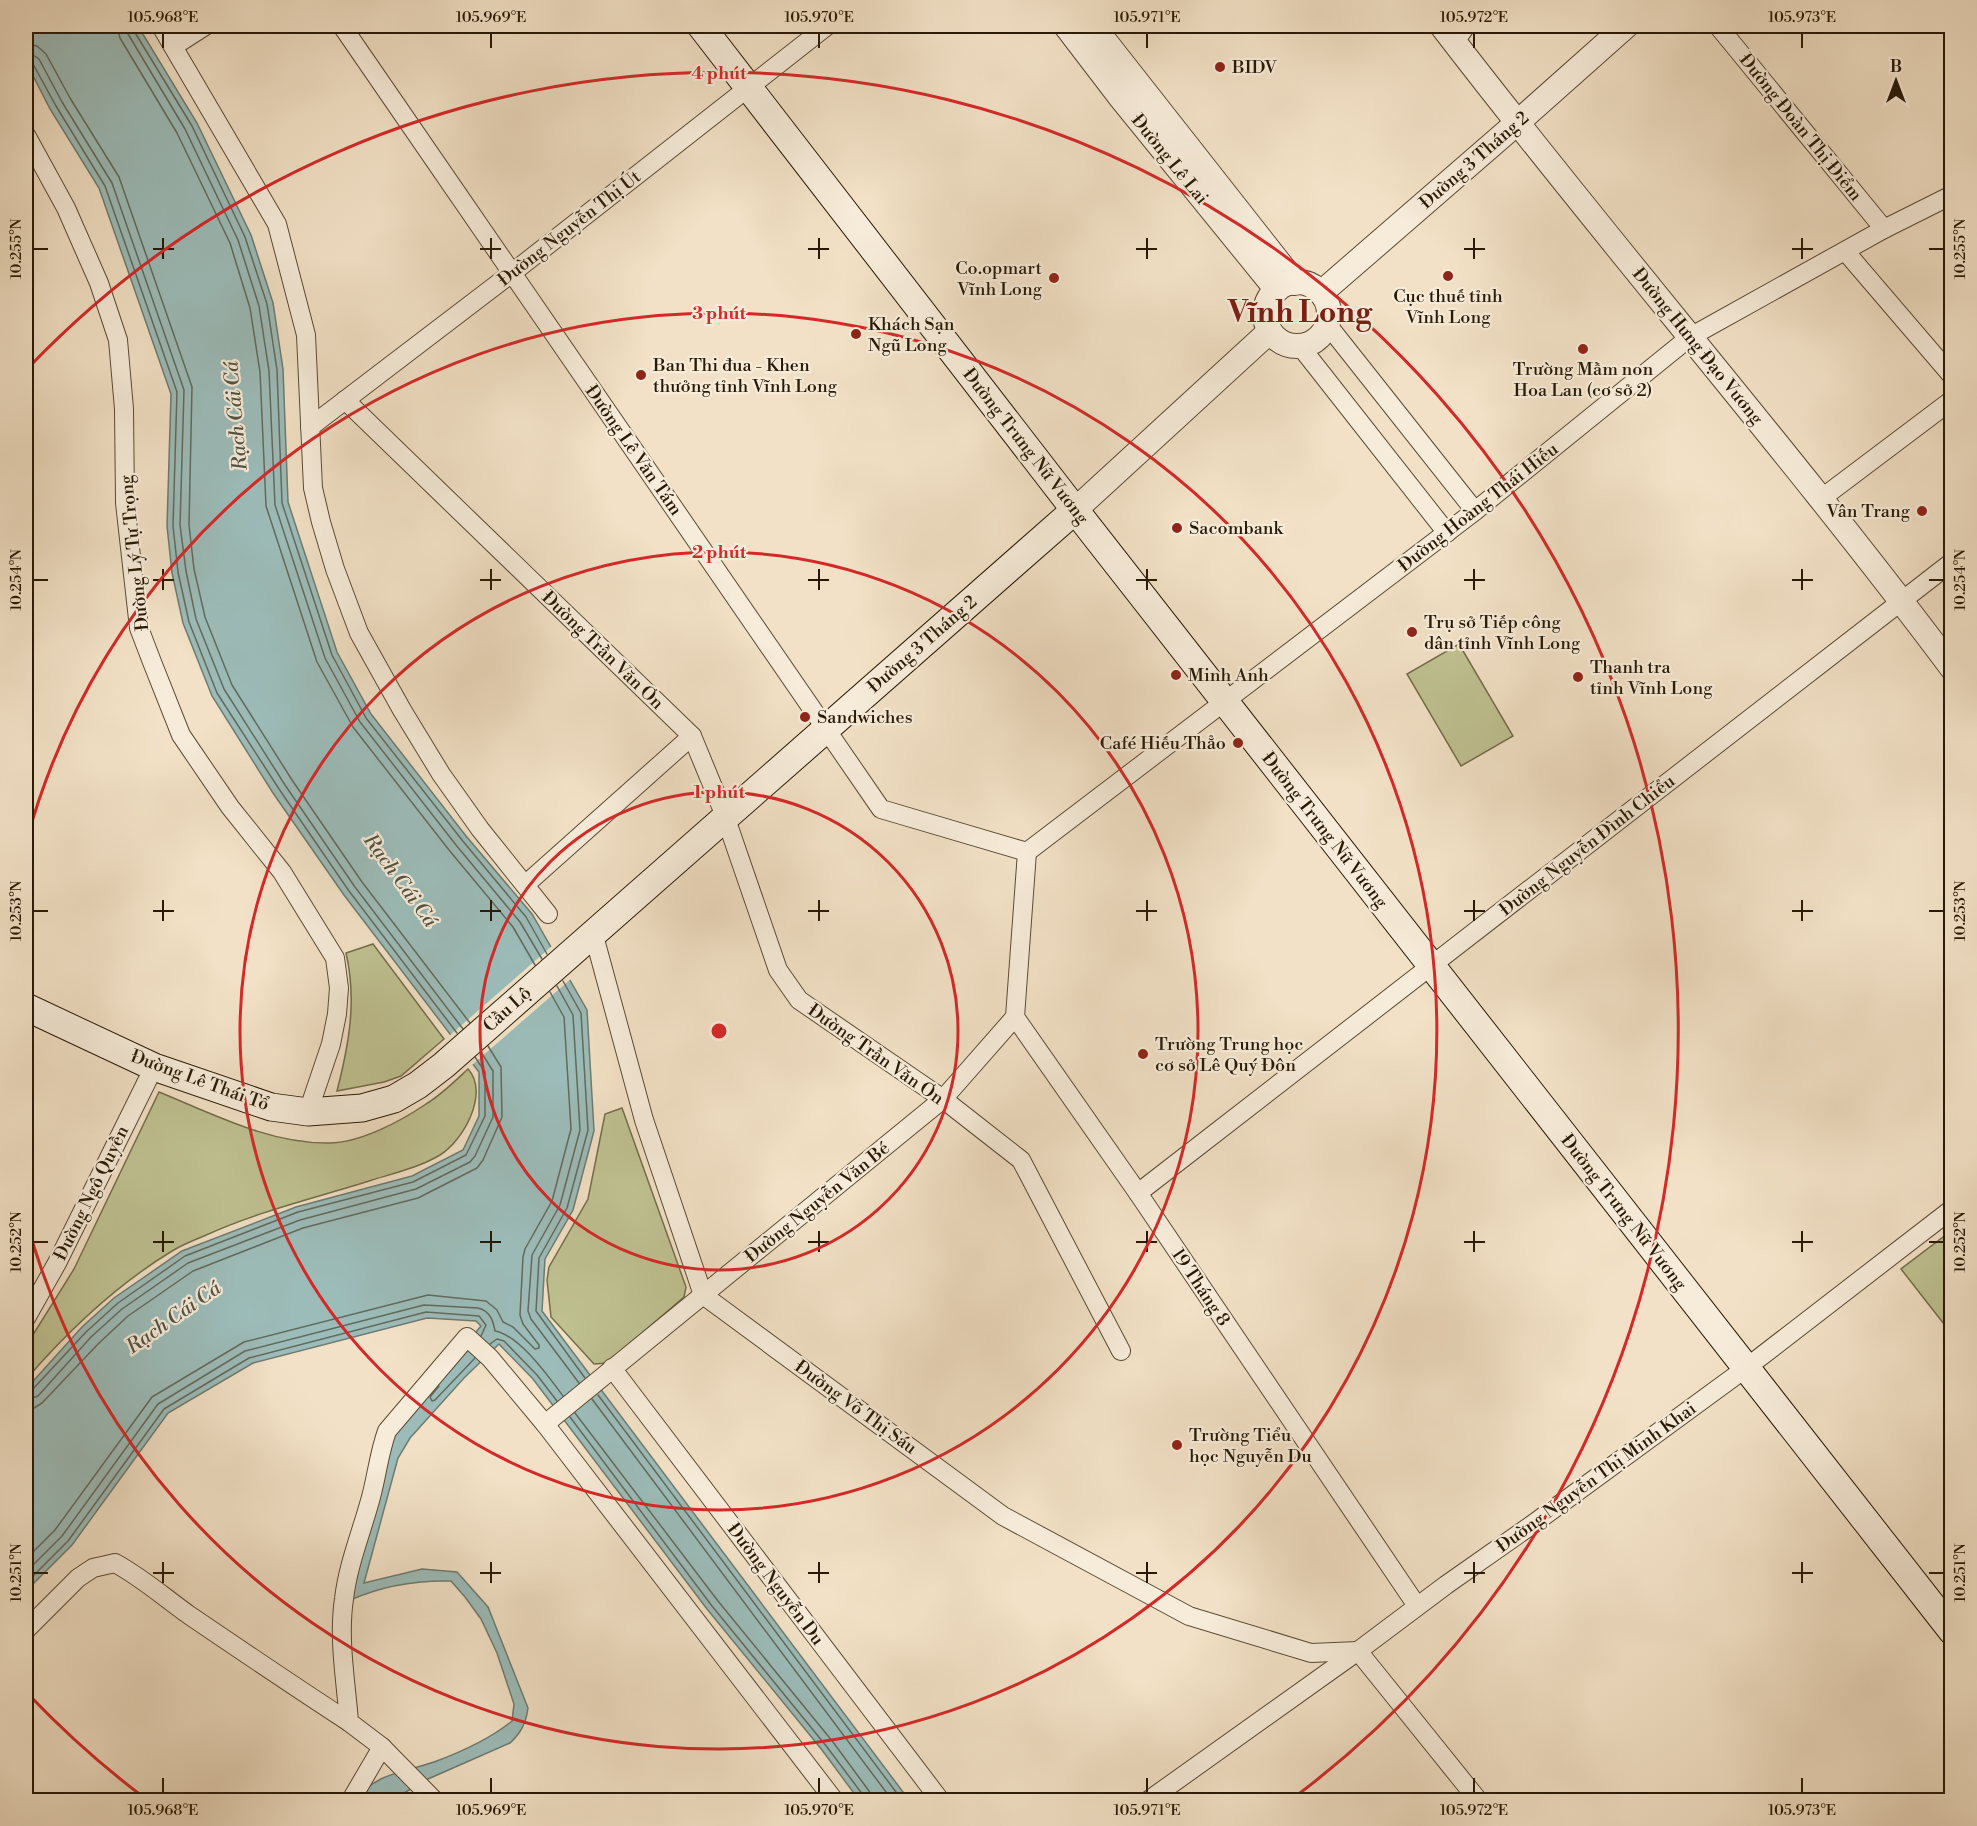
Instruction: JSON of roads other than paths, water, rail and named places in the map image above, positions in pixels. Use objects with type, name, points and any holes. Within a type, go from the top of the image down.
[{"type":"main road","name":"Đường Trưng Nữ Vương","points":[[701,26],[1075,510],[1952,1631]]},
{"type":"main road","name":"Đường 3 Tháng 2","points":[[570,952],[1075,510]]},
{"type":"main road","name":"Cầu Lộ","points":[[444,1065],[570,952]]},
{"type":"main road","name":"Đường Lê Thái Tổ","points":[[26,1007],[154,1067],[271,1107],[308,1112],[362,1108],[394,1099],[418,1085],[444,1065]]},
{"type":"street","points":[[161,26],[278,224],[306,335],[314,488],[335,569],[359,633],[441,774],[480,829],[548,914]]},
{"type":"street","points":[[174,46],[206,26]]},
{"type":"street","name":"Đường Lê Văn Tám","points":[[342,26],[881,809],[1027,852]]},
{"type":"street","name":"Đường Nguyễn Thị Út","points":[[310,427],[512,273],[827,26]]},
{"type":"street","name":"Đường Lê Lai","points":[[1066,26],[1121,98],[1286,287]]},
{"type":"street","name":"Đường Lê Lai","points":[[1093,26],[1286,287]]},
{"type":"street","name":"Đường 3 Tháng 2","points":[[1321,293],[1626,26]]},
{"type":"street","name":"Đường Đoàn Thị Điểm","points":[[1718,26],[1884,229]]},
{"type":"street","name":"Đường Hưng Đạo Vương","points":[[1454,31],[1517,123],[1822,498],[1952,668]]},
{"type":"street","name":"Đường Lý Tự Trọng","points":[[26,135],[66,208],[99,284],[118,340],[124,409],[125,503],[139,628],[181,735],[230,807],[282,872],[335,958],[339,988],[337,1014],[331,1044],[308,1112]]},
{"type":"street","name":"Đường Hoàng Thái Hiếu","points":[[1027,852],[1447,533],[1690,337],[1884,229],[1952,195]]},
{"type":"street","points":[[1845,251],[1952,376]]},
{"type":"street","points":[[1312,286],[1321,293],[1329,313],[1328,324],[1323,333],[1315,341],[1300,346],[1285,344],[1276,339],[1266,322],[1265,312],[1268,302],[1286,287],[1312,286]]},
{"type":"street","points":[[1328,324],[1475,511]]},
{"type":"street","name":"Đường 3 Tháng 2","points":[[1075,510],[1270,332]]},
{"type":"street","points":[[1300,346],[1447,533]]},
{"type":"street","name":"Đường Trần Văn Ơn","points":[[345,400],[692,736],[725,816],[778,970],[799,1000],[943,1099],[1021,1160],[1121,1351]]},
{"type":"street","points":[[1822,498],[1952,400]]},
{"type":"street","name":"Đường Nguyễn Đình Chiểu","points":[[1138,1193],[1952,562]]},
{"type":"street","points":[[525,885],[692,736]]},
{"type":"street","points":[[1015,1017],[1027,852]]},
{"type":"street","points":[[593,932],[644,1120],[703,1295]]},
{"type":"street","name":"Đường Nguyễn Văn Bé","points":[[551,1419],[943,1099],[1015,1017]]},
{"type":"street","name":"19 Tháng 8","points":[[1015,1017],[1138,1193],[1417,1606]]},
{"type":"street","name":"Đường Ngô Quyền","points":[[26,1318],[57,1263],[154,1067]]},
{"type":"street","name":"Đường Nguyễn Thị Minh Khai","points":[[1149,1800],[1358,1651],[1746,1368],[1952,1209]]},
{"type":"street","name":"Đường Võ Thị Sáu","points":[[703,1295],[1003,1516],[1190,1616],[1311,1653],[1358,1651]]},
{"type":"street","points":[[349,1722],[342,1642],[344,1599],[356,1546],[372,1496],[380,1450],[387,1431],[467,1337],[551,1419],[834,1800]]},
{"type":"street","name":"Đường Nguyễn Du","points":[[609,1371],[940,1800]]},
{"type":"street","points":[[26,1630],[78,1578],[93,1568],[114,1563],[134,1573],[164,1598],[349,1722],[386,1751],[434,1800]]},
{"type":"street","points":[[1358,1651],[1478,1800]]},
{"type":"street","points":[[351,1800],[386,1751]]},
{"type":"water","name":"Rạch Cái Cá","points":[[26,26],[138,26],[197,123],[251,235],[273,303],[283,369],[288,502],[337,652],[371,714],[466,836],[532,914],[587,1010],[594,1131],[573,1210],[545,1259],[542,1311],[909,1800],[859,1800],[822,1750],[707,1609],[533,1379],[499,1344],[464,1378],[410,1438],[398,1458],[364,1583],[422,1569],[457,1572],[488,1607],[528,1708],[526,1718],[520,1731],[510,1743],[428,1779],[392,1800],[357,1800],[372,1784],[381,1779],[434,1762],[465,1749],[494,1734],[512,1721],[514,1704],[497,1653],[481,1619],[451,1581],[399,1585],[350,1600],[387,1439],[481,1326],[476,1321],[427,1318],[253,1363],[168,1413],[72,1545],[26,1591],[26,1389],[82,1327],[114,1298],[182,1251],[296,1207],[412,1176],[463,1150],[479,1116],[479,1072],[344,895],[273,793],[212,696],[183,623],[172,573],[167,526],[171,394],[99,188],[50,109],[26,62]]},
{"type":"place","name":"BIDV","points":[[1220,67]]},
{"type":"place","name":"Cục thuế tỉnh Vĩnh Long","points":[[1448,276]]},
{"type":"place","name":"Co.opmart Vĩnh Long","points":[[1054,278]]},
{"type":"place","name":"Khách Sạn Ngũ Long","points":[[856,334]]},
{"type":"place","name":"Trường Mầm non Hoa Lan (cơ sở 2)","points":[[1583,349]]},
{"type":"place","name":"Ban Thi đua - Khen thưởng tỉnh Vĩnh Long","points":[[641,375]]},
{"type":"place","name":"Vân Trang","points":[[1922,511]]},
{"type":"place","name":"Sacombank","points":[[1177,528]]},
{"type":"place","name":"Trụ sở Tiếp công dân tỉnh Vĩnh Long","points":[[1412,632]]},
{"type":"place","name":"Minh Anh","points":[[1176,675]]},
{"type":"place","name":"Thanh tra tỉnh Vĩnh Long","points":[[1578,677]]},
{"type":"place","name":"Sandwiches","points":[[805,717]]},
{"type":"place","name":"Café Hiếu Thẳo","points":[[1238,743]]},
{"type":"place","name":"Trường Trung học cơ sở Lê Quý Đôn","points":[[1143,1054]]},
{"type":"place","name":"Trường Tiểu học Nguyễn Du","points":[[1177,1445]]},
{"type":"district","name":"Vĩnh Long","points":[[1300,312]]}]
